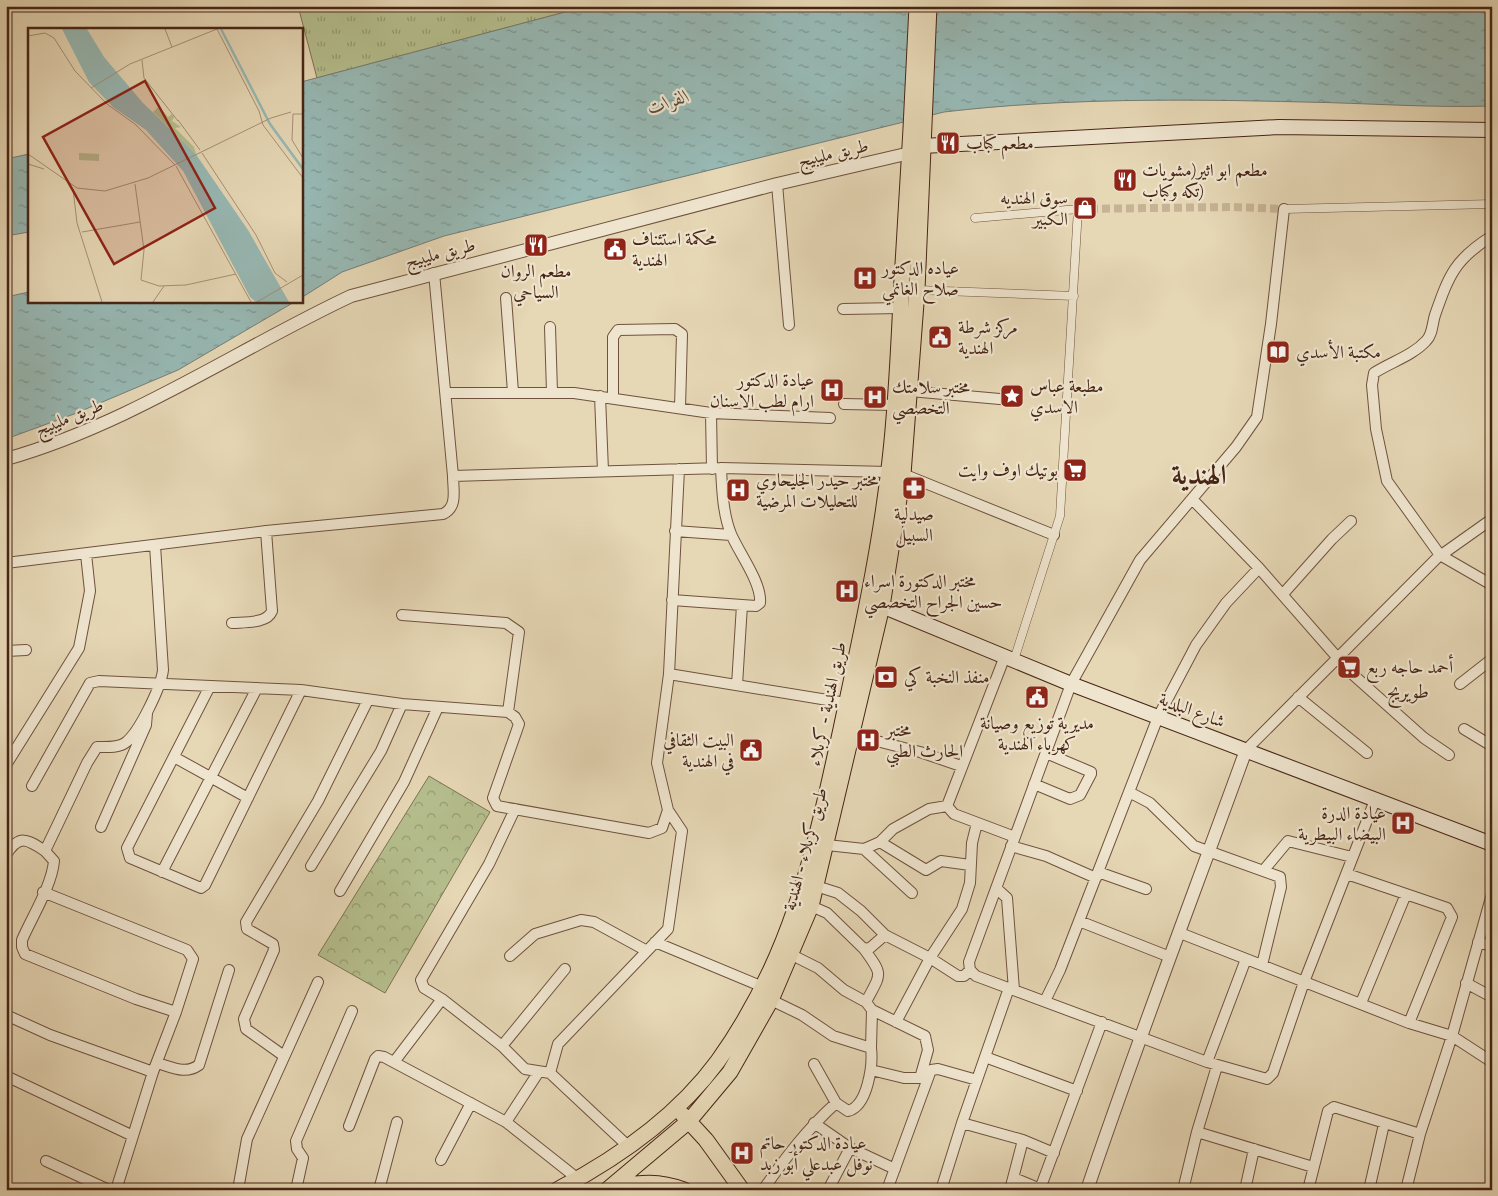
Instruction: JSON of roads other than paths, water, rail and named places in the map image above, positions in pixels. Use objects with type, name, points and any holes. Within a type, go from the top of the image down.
[{"type":"main road","points":[[917,6],[918,125]]},
{"type":"main road","points":[[918,125],[929,6]]},
{"type":"main road","name":"طريق كربلاء - الهندية","points":[[609,1189],[689,1121],[721,1085],[772,1000],[811,906],[827,845],[882,606],[896,473],[910,391],[917,290],[916,149],[918,125]]},
{"type":"main road","points":[[916,149],[1279,127],[1492,130]]},
{"type":"main road","name":"طريق الهندية - كربلاء","points":[[557,1190],[629,1147],[676,1108],[707,1074],[738,1030],[763,987],[796,911],[815,846],[896,473],[894,404],[916,149]]},
{"type":"main road","name":"شارع البلدية","points":[[882,606],[1071,684],[1492,844]]},
{"type":"main road","points":[[707,1074],[710,1082],[721,1085]]},
{"type":"main road","points":[[676,1108],[706,1140],[742,1190]]},
{"type":"main road","points":[[609,1189],[642,1182],[666,1183],[684,1190]]},
{"type":"street","name":"طريق مليبيج","points":[[6,459],[108,421],[188,382],[315,313],[351,296],[916,149]]},
{"type":"street","points":[[776,184],[789,325]]},
{"type":"street","points":[[1375,800],[1304,982],[1273,1073],[1267,1079],[1217,1066],[976,976],[970,970],[969,962],[1071,684],[1140,560],[1236,447],[1257,417],[1271,324],[1284,209],[1492,204]]},
{"type":"street","points":[[947,806],[961,766],[1010,658],[1060,516],[1066,443],[1078,209],[975,218]]},
{"type":"street","points":[[1492,236],[1472,248],[1457,263],[1447,281],[1427,340],[1410,354],[1374,373],[1372,384],[1376,429],[1387,481],[1440,555],[1492,584]]},
{"type":"street","points":[[6,564],[266,531],[443,514],[452,507],[453,476],[434,273]]},
{"type":"street","points":[[917,290],[1074,296]]},
{"type":"street","points":[[506,298],[512,392]]},
{"type":"street","points":[[842,309],[901,308]]},
{"type":"street","points":[[550,327],[552,392]]},
{"type":"street","points":[[613,398],[613,337],[618,330],[675,329],[682,334],[680,408]]},
{"type":"street","points":[[910,391],[1011,400]]},
{"type":"street","points":[[446,393],[552,392],[600,396],[711,413],[830,418]]},
{"type":"street","points":[[600,396],[603,471]]},
{"type":"street","points":[[844,404],[894,404]]},
{"type":"street","points":[[672,600],[756,606],[760,603],[760,597],[732,535],[724,504],[716,468],[711,413]]},
{"type":"street","points":[[453,476],[716,468],[896,473],[1054,535]]},
{"type":"street","points":[[550,1073],[558,1044],[668,928],[682,830],[668,810],[657,764],[669,674],[674,531],[679,469]]},
{"type":"street","points":[[1192,500],[1259,568],[1357,678],[1424,738],[1449,755]]},
{"type":"street","points":[[1087,1190],[1139,1036],[1180,933],[1246,750],[1440,555],[1492,519]]},
{"type":"street","points":[[1283,594],[1332,539],[1351,521]]},
{"type":"street","points":[[232,623],[263,620],[271,616],[266,531]]},
{"type":"street","points":[[674,531],[732,535]]},
{"type":"street","points":[[45,851],[87,763],[97,748],[125,744],[147,710],[161,683],[163,670],[155,545]]},
{"type":"street","points":[[6,765],[79,648],[90,591],[86,554]]},
{"type":"street","points":[[1045,1001],[1060,970],[1158,717],[1196,645],[1226,603],[1259,568]]},
{"type":"street","points":[[737,685],[742,605]]},
{"type":"street","points":[[402,615],[506,622],[514,626],[519,632],[508,712]]},
{"type":"street","points":[[6,651],[26,650]]},
{"type":"street","points":[[1460,684],[1492,659]]},
{"type":"street","points":[[669,674],[846,703]]},
{"type":"street","points":[[32,786],[90,683],[100,681],[161,683],[301,690],[402,704],[508,712],[515,717],[519,724],[493,798],[497,806],[649,833],[662,828],[668,810]]},
{"type":"street","points":[[210,686],[127,848],[130,858],[201,888],[301,690]]},
{"type":"street","points":[[162,872],[257,688]]},
{"type":"street","points":[[1298,697],[1367,753]]},
{"type":"street","points":[[284,1056],[246,1029],[244,1019],[274,950],[273,944],[247,928],[246,922],[318,800],[368,700]]},
{"type":"street","points":[[311,866],[381,751],[402,704]]},
{"type":"street","points":[[340,891],[404,782],[438,707]]},
{"type":"street","points":[[101,827],[146,725],[147,710]]},
{"type":"street","points":[[1464,729],[1492,746]]},
{"type":"street","points":[[853,735],[920,752],[961,766]]},
{"type":"street","points":[[1034,784],[1070,799],[1080,795],[1091,774],[1091,772],[1046,753]]},
{"type":"street","points":[[174,757],[248,798]]},
{"type":"street","points":[[1129,792],[1150,804],[1194,846],[1280,877],[1282,881],[1262,965]]},
{"type":"street","points":[[947,806],[954,814],[1046,856],[1097,875],[1146,889]]},
{"type":"street","points":[[827,845],[864,849],[880,842],[893,829],[929,809],[947,806]]},
{"type":"street","points":[[515,809],[489,864],[421,980],[424,988],[442,999],[502,1046],[525,1069],[538,1073],[550,1073],[629,1147]]},
{"type":"street","points":[[896,1022],[930,958],[962,909],[970,882],[970,865],[977,823]]},
{"type":"street","points":[[6,855],[13,844],[20,840],[30,841],[45,851],[54,861],[53,872],[22,940],[25,954],[176,1012]]},
{"type":"street","points":[[1263,871],[1288,841],[1352,857]]},
{"type":"street","points":[[880,842],[926,870],[941,861],[970,865]]},
{"type":"street","points":[[864,849],[912,893]]},
{"type":"street","points":[[1347,874],[1447,908],[1452,917],[1409,1023]]},
{"type":"street","points":[[816,886],[838,893],[861,911],[885,935],[930,958],[958,976],[964,976],[970,970]]},
{"type":"street","points":[[941,1190],[962,1122],[1012,989],[1007,898],[996,888]]},
{"type":"street","points":[[43,892],[187,950],[193,959],[176,1012],[155,1067],[116,1190]]},
{"type":"street","points":[[1361,1003],[1406,894]]},
{"type":"street","points":[[1406,1190],[1420,1134],[1452,1036],[1492,894]]},
{"type":"street","points":[[811,906],[827,913],[864,949],[879,969],[879,976],[869,1006],[871,1070],[863,1096],[855,1108],[848,1111],[836,1103],[814,1064]]},
{"type":"street","points":[[510,956],[534,934],[581,920],[594,922],[647,951]]},
{"type":"street","points":[[1079,922],[1170,956]]},
{"type":"street","points":[[1180,933],[1409,1023],[1452,1036],[1492,1062]]},
{"type":"street","points":[[864,949],[870,948],[885,935]]},
{"type":"street","points":[[655,942],[763,987]]},
{"type":"street","points":[[1478,942],[1492,946]]},
{"type":"street","points":[[792,955],[818,968],[844,990],[869,1006],[925,1036],[928,1050],[924,1078],[887,1190]]},
{"type":"street","points":[[1207,1062],[1246,959]]},
{"type":"street","points":[[502,1046],[565,969]]},
{"type":"street","points":[[6,1014],[57,1038],[155,1067],[184,1071],[191,1070],[199,1065],[230,970]]},
{"type":"street","points":[[238,1190],[247,1140],[318,982]]},
{"type":"street","points":[[1466,983],[1492,997]]},
{"type":"street","points":[[394,1062],[442,999]]},
{"type":"street","points":[[772,1000],[802,1015],[833,1036],[871,1048]]},
{"type":"street","points":[[296,1190],[303,1158],[297,1149],[296,1141],[352,1011]]},
{"type":"street","points":[[1014,1178],[1041,1189],[1102,1022]]},
{"type":"street","points":[[349,1126],[375,1059],[384,1057],[506,1122],[578,1179]]},
{"type":"street","points":[[985,1057],[1077,1091]]},
{"type":"street","points":[[1184,1190],[1197,1132],[1217,1066]]},
{"type":"street","points":[[871,1070],[904,1078],[924,1078],[931,1070],[938,1069],[977,1080]]},
{"type":"street","points":[[506,1122],[538,1073]]},
{"type":"street","points":[[6,1076],[134,1136]]},
{"type":"street","points":[[441,1160],[471,1103]]},
{"type":"street","points":[[764,1190],[787,1155],[814,1123],[836,1103]]},
{"type":"street","points":[[1308,1190],[1328,1111],[1334,1107],[1420,1134]]},
{"type":"street","points":[[379,1190],[397,1122]]},
{"type":"street","points":[[962,1122],[1024,1140],[1054,1153]]},
{"type":"street","points":[[814,1123],[850,1148],[895,1169]]},
{"type":"street","points":[[1369,1190],[1384,1124]]},
{"type":"street","points":[[1197,1132],[1313,1167]]},
{"type":"street","points":[[1010,1190],[1024,1140]]},
{"type":"street","points":[[828,1190],[850,1148]]},
{"type":"street","points":[[1244,1190],[1254,1149]]},
{"type":"street","points":[[46,1160],[109,1190]]},
{"type":"water","name":"الفرات","points":[[588,6],[1492,6],[1492,106],[1213,100],[1034,104],[944,112],[444,236],[342,272],[302,297],[302,82]]},
{"type":"water","points":[[28,154],[28,232],[6,236],[6,159]]},
{"type":"water","points":[[28,292],[28,302],[294,302],[178,370],[74,414],[6,439],[6,297]]},
{"type":"tunnel","points":[[1078,209],[1232,207],[1284,209]]},
{"type":"place","name":"مطعم كباب","points":[[948,143]]},
{"type":"place","name":"مطعم ابو اثير(مشويات تكه وكباب)","points":[[1125,180]]},
{"type":"place","name":"سوق الهنديه الكبير","points":[[1085,208]]},
{"type":"place","name":"مطعم الروان السياحي","points":[[536,245]]},
{"type":"place","name":"محكمة استئناف الهندية","points":[[615,249]]},
{"type":"place","name":"عياده الدكتور صلاح الغانمي","points":[[865,278]]},
{"type":"place","name":"مركز شرطة الهندية","points":[[940,337]]},
{"type":"place","name":"مكتبة الأسدي","points":[[1278,352]]},
{"type":"place","name":"عيادة الدكتور ارام لطب الاسنان","points":[[832,390]]},
{"type":"place","name":"مطبعة عباس الاسدي","points":[[1012,396]]},
{"type":"place","name":"مختبر سلامتك التخصصي","points":[[875,397]]},
{"type":"place","name":"بوتيك اوف وايت","points":[[1075,470]]},
{"type":"place","name":"صيدلية السبيل","points":[[914,488]]},
{"type":"place","name":"مختبر حيدر الجليحاوي للتحليلات المرضية","points":[[738,490]]},
{"type":"place","name":"مختبر الدكتورة اسراء حسين الجراح التخصصي","points":[[847,591]]},
{"type":"place","name":"أحمد حاجه ربع","points":[[1349,667]]},
{"type":"place","name":"منفذ النخبة كي","points":[[886,677]]},
{"type":"place","name":"مديرية توزيع وصيانة كهرباء الهندية","points":[[1037,697]]},
{"type":"place","name":"مختبر الحارث الطبي","points":[[868,740]]},
{"type":"place","name":"البيت الثقافي في الهندية","points":[[751,750]]},
{"type":"place","name":"عيادة الدرة البيضاء البيطرية","points":[[1403,823]]},
{"type":"place","name":"عيادة الدكتور حاتم نوفل عبدعلي أبو زبد","points":[[742,1153]]},
{"type":"district","name":"الهندية","points":[[1199,474]]},
{"type":"district","name":"طويريج","points":[[1408,691]]}]
